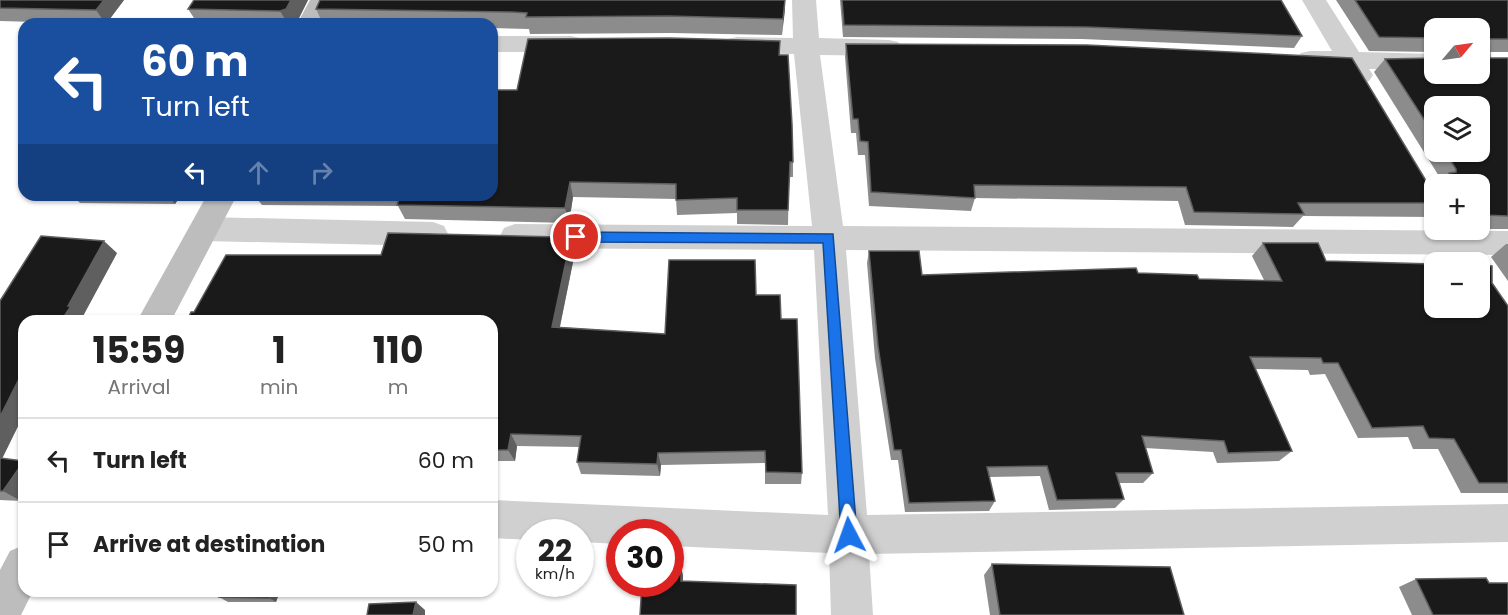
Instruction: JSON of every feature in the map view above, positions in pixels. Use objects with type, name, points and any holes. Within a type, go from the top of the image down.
[{"type":"main road","points":[[313,18],[322,0]]},
{"type":"main road","points":[[157,315],[219,201]]},
{"type":"main road","points":[[0,613],[18,577]]},
{"type":"street","points":[[804,0],[805,47],[829,238],[849,535],[852,615]]},
{"type":"street","points":[[1314,0],[1375,100]]},
{"type":"street","points":[[498,44],[600,44]]},
{"type":"street","points":[[716,45],[909,48]]},
{"type":"street","points":[[1282,58],[1424,62]]},
{"type":"street","points":[[204,229],[472,235],[1508,243]]},
{"type":"street","points":[[498,519],[849,535],[1508,523]]},
{"type":"building","points":[[0,0],[104,0],[96,10],[0,8]]},
{"type":"building","points":[[194,0],[291,0],[286,9],[280,11],[188,9]]},
{"type":"building","points":[[320,0],[785,0],[783,19],[669,16],[526,17],[527,13],[512,12],[316,9]]},
{"type":"building","points":[[842,0],[1281,0],[1302,36],[1087,27],[844,25]]},
{"type":"building","points":[[1355,0],[1508,0],[1508,39],[1490,39],[1490,18],[1424,18],[1424,38],[1379,37]]},
{"type":"building","points":[[669,38],[780,41],[779,55],[788,55],[792,124],[793,162],[790,162],[788,210],[737,210],[737,198],[676,200],[676,184],[570,182],[565,208],[397,205],[398,201],[498,201],[498,90],[517,90],[528,39]]},
{"type":"building","points":[[846,44],[1087,45],[1352,58],[1424,177],[1424,203],[1298,203],[1304,214],[1194,212],[1186,187],[974,185],[975,198],[871,192],[868,142],[860,141],[858,119],[853,119]]},
{"type":"building","points":[[1424,58],[1424,84],[1490,84],[1490,58],[1508,58],[1508,216],[1490,215],[1490,174],[1449,174],[1456,172],[1451,162],[1490,162],[1490,96],[1424,96],[1424,119],[1385,59]]},
{"type":"building","points":[[388,233],[559,237],[557,248],[569,247],[552,327],[665,334],[669,260],[755,260],[756,295],[780,295],[781,319],[797,319],[802,473],[766,472],[765,451],[658,453],[657,464],[577,462],[581,436],[511,434],[508,450],[498,450],[498,315],[190,315],[194,312],[226,255],[381,255]]},
{"type":"building","points":[[41,236],[104,241],[65,315],[18,315],[18,381],[0,417],[0,301]]},
{"type":"building","points":[[1263,243],[1318,243],[1326,261],[1424,264],[1424,318],[1490,318],[1490,266],[1492,266],[1492,283],[1508,306],[1508,483],[1479,483],[1454,439],[1429,438],[1423,426],[1372,428],[1338,363],[1323,363],[1321,358],[1250,357],[1292,451],[1228,453],[1224,441],[1142,436],[1153,473],[1116,473],[1124,499],[1057,500],[1047,466],[987,467],[995,501],[909,503],[901,450],[894,450],[878,346],[869,251],[919,251],[922,275],[1136,268],[1138,273],[1197,275],[1199,279],[1282,281]]},
{"type":"building","points":[[0,458],[18,460],[18,470],[3,491],[0,491]]},
{"type":"building","points":[[992,564],[1170,567],[1184,615],[1000,615]]},
{"type":"building","points":[[1486,578],[1489,583],[1508,583],[1508,615],[1433,615],[1416,579]]},
{"type":"building","points":[[684,581],[796,585],[796,615],[640,615],[641,597],[684,597]]},
{"type":"building","points":[[219,597],[269,597],[269,598]]},
{"type":"building","points":[[416,602],[413,615],[367,615],[369,604]]},
{"type":"route","points":[[576,237],[829,238],[849,535]]}]
